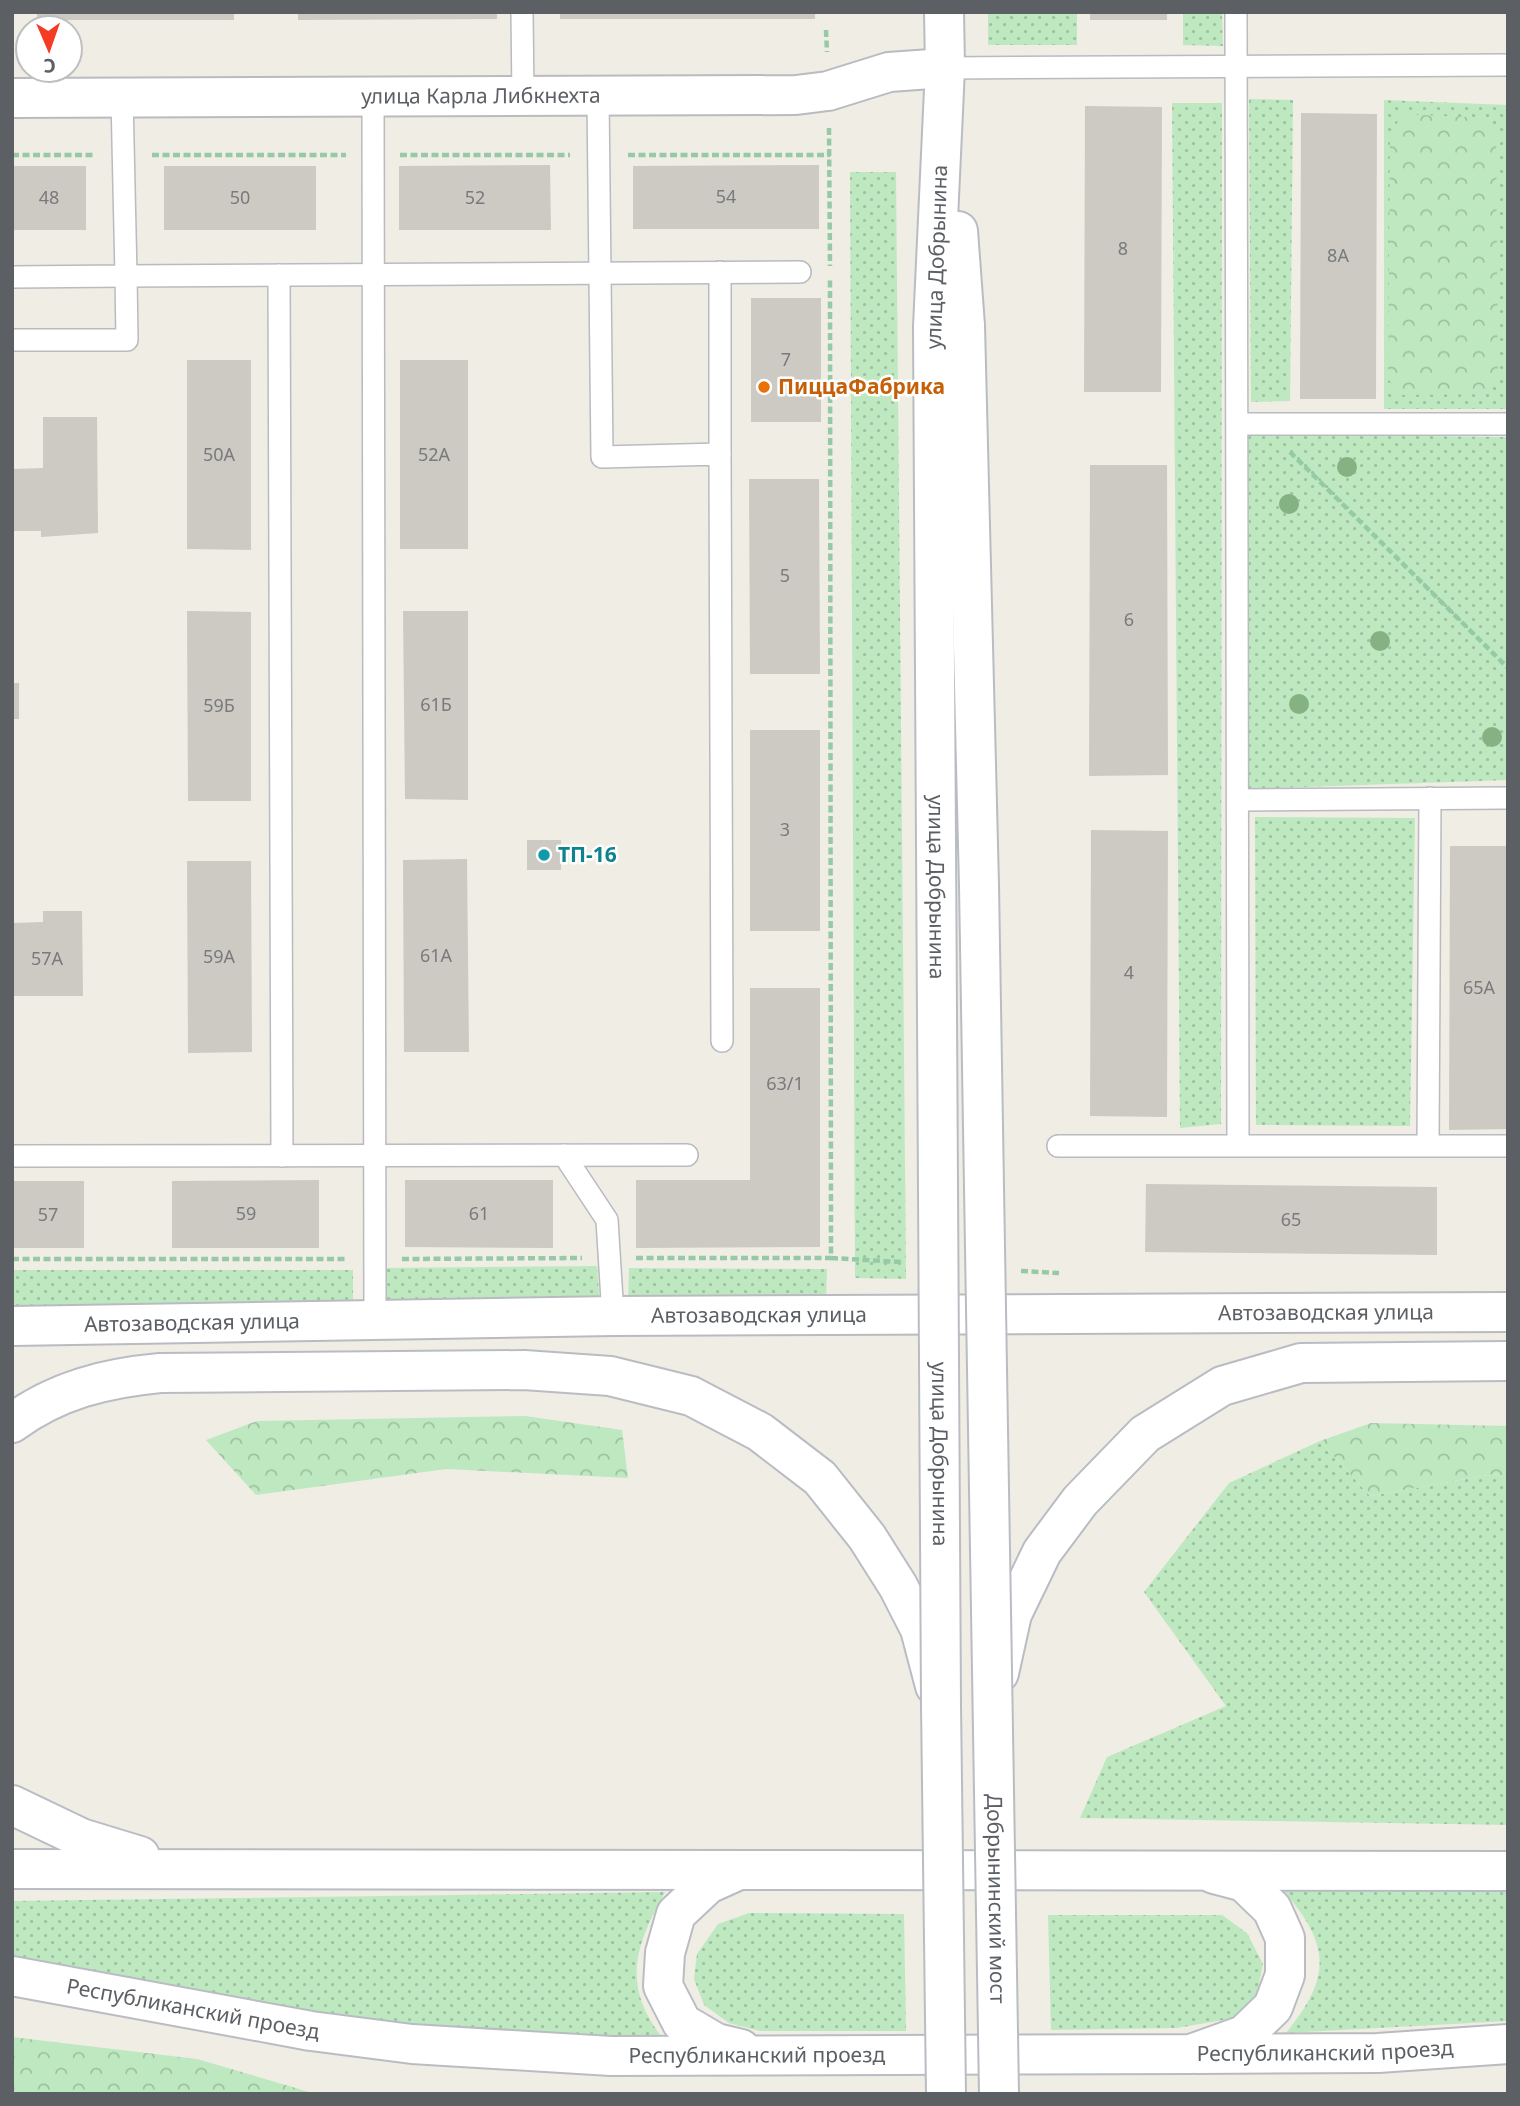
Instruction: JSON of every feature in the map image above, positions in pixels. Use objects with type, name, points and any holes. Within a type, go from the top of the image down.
[{"type":"main road","name":"улица Добрынина","points":[[941,1705],[949,326],[944,12]]},
{"type":"main road","name":"улица Карла Либкнехта","points":[[12,98],[796,95],[828,91],[897,71],[945,68]]},
{"type":"main road","name":"улица Добрынина","points":[[949,326],[979,885],[993,1703]]},
{"type":"main road","name":"Автозаводская улица","points":[[12,1326],[613,1316],[1508,1312]]},
{"type":"main road","points":[[993,1703],[1012,1614],[1042,1552],[1080,1501],[1145,1434],[1222,1386],[1301,1363],[1508,1362]]},
{"type":"main road","points":[[12,1423],[30,1410],[75,1388],[120,1377],[160,1373],[524,1370],[610,1376],[691,1396],[760,1432],[820,1478],[859,1527],[898,1586],[920,1629],[941,1705],[946,2094]]},
{"type":"main road","name":"Добрынинский мост","points":[[993,1703],[999,2094]]},
{"type":"main road","points":[[12,1805],[81,1838],[131,1854],[197,1867]]},
{"type":"main road","points":[[12,1869],[197,1867],[1508,1871]]},
{"type":"main road","points":[[741,1869],[708,1884],[676,1914],[665,1953],[663,1986],[682,2023],[716,2043],[773,2056]]},
{"type":"main road","points":[[1191,2054],[1244,2035],[1273,2007],[1285,1975],[1285,1938],[1272,1909],[1244,1882],[1199,1870]]},
{"type":"main road","name":"Республиканский проезд","points":[[12,1976],[311,2031],[412,2045],[611,2056],[1378,2053],[1508,2044]]},
{"type":"lane","points":[[522,12],[523,97]]},
{"type":"lane","points":[[1236,12],[1238,1144]]},
{"type":"lane","points":[[945,68],[1508,65]]},
{"type":"lane","points":[[12,340],[127,340],[122,97]]},
{"type":"lane","points":[[373,97],[375,1320]]},
{"type":"lane","points":[[598,97],[602,457],[720,454]]},
{"type":"lane","points":[[720,272],[722,1041]]},
{"type":"lane","points":[[12,277],[800,272]]},
{"type":"lane","points":[[279,275],[282,1156]]},
{"type":"lane","points":[[1237,424],[1508,424]]},
{"type":"lane","points":[[1238,800],[1508,797]]},
{"type":"lane","points":[[1428,1145],[1430,798]]},
{"type":"lane","points":[[1058,1146],[1508,1146]]},
{"type":"lane","points":[[564,1155],[607,1220],[613,1316]]},
{"type":"lane","points":[[12,1157],[687,1155]]},
{"type":"path","points":[[12,155],[830,155],[831,1258],[12,1259]]},
{"type":"path","points":[[1262,424],[1508,668]]},
{"type":"green space","points":[[988,12],[1077,12],[1077,45],[988,45]]},
{"type":"green space","points":[[1183,12],[1222,12],[1223,46],[1183,45]]},
{"type":"green space","points":[[1249,99],[1293,100],[1290,401],[1251,402]]},
{"type":"green space","points":[[1384,100],[1508,105],[1508,409],[1384,409]]},
{"type":"green space","points":[[1172,103],[1222,103],[1221,1124],[1180,1128]]},
{"type":"green space","points":[[1402,114],[1484,118],[1496,131],[1498,377],[1483,394],[1398,395],[1388,378],[1390,136]]},
{"type":"green space","points":[[850,172],[896,172],[906,1279],[855,1278]]},
{"type":"green space","points":[[1248,434],[1508,437],[1508,780],[1249,789]]},
{"type":"green space","points":[[1255,817],[1415,818],[1410,1126],[1256,1125]]},
{"type":"green space","points":[[597,1266],[600,1306],[385,1311],[382,1268]]},
{"type":"green space","points":[[629,1268],[827,1269],[826,1301],[628,1303]]},
{"type":"green space","points":[[12,1270],[353,1270],[353,1312],[12,1317]]},
{"type":"green space","points":[[525,1416],[622,1430],[628,1478],[446,1469],[256,1495],[206,1440],[257,1421]]},
{"type":"green space","points":[[1371,1423],[1508,1426],[1508,1477],[1494,1474],[1370,1496],[1320,1441]]},
{"type":"green space","points":[[1320,1441],[1370,1496],[1494,1474],[1508,1477],[1508,1825],[1080,1818],[1107,1757],[1226,1706],[1144,1592],[1229,1483]]},
{"type":"green space","points":[[1282,1889],[1508,1892],[1508,2021],[1286,2033],[1312,1994],[1320,1960],[1317,1944],[1309,1927]]},
{"type":"green space","points":[[665,1892],[654,1912],[640,1950],[637,1985],[651,2021],[665,2041],[319,2019],[12,1959],[12,1901]]},
{"type":"green space","points":[[749,1913],[904,1914],[906,2031],[760,2031],[729,2023],[704,2005],[694,1979],[697,1954],[718,1924]]},
{"type":"green space","points":[[1048,1915],[1222,1915],[1247,1933],[1263,1964],[1256,1998],[1235,2018],[1177,2028],[1051,2030]]},
{"type":"green space","points":[[12,2037],[197,2059],[316,2094],[12,2094]]},
{"type":"building","points":[[234,12],[234,20],[84,20],[84,14],[37,14]]},
{"type":"building","points":[[298,12],[497,12],[497,19],[298,20]]},
{"type":"building","points":[[560,12],[815,12],[815,19],[560,19]]},
{"type":"building","points":[[1090,12],[1167,12],[1167,20],[1090,20]]},
{"type":"building","points":[[1085,106],[1162,107],[1161,392],[1084,392]]},
{"type":"building","points":[[1301,113],[1377,114],[1376,399],[1300,399]]},
{"type":"building","points":[[550,165],[551,230],[399,230],[399,166]]},
{"type":"building","points":[[819,165],[819,229],[633,229],[633,166]]},
{"type":"building","points":[[12,166],[86,166],[86,230],[12,230]]},
{"type":"building","points":[[164,166],[316,166],[316,230],[164,230]]},
{"type":"building","points":[[751,298],[821,298],[821,422],[751,422]]},
{"type":"building","points":[[187,360],[251,360],[251,550],[187,549]]},
{"type":"building","points":[[400,360],[468,360],[468,549],[400,549]]},
{"type":"building","points":[[43,417],[97,417],[98,533],[41,537],[41,531],[12,531],[12,469],[43,468]]},
{"type":"building","points":[[1090,465],[1167,465],[1168,775],[1089,776]]},
{"type":"building","points":[[749,479],[819,479],[820,674],[750,674]]},
{"type":"building","points":[[187,611],[251,612],[251,801],[188,801]]},
{"type":"building","points":[[403,611],[468,611],[468,800],[405,799]]},
{"type":"building","points":[[12,683],[19,683],[19,719],[12,719]]},
{"type":"building","points":[[750,730],[820,730],[820,931],[750,931]]},
{"type":"building","points":[[1091,830],[1168,831],[1167,1117],[1090,1116]]},
{"type":"building","name":"ТП-16","points":[[527,840],[561,840],[561,870],[527,870]]},
{"type":"building","points":[[1450,846],[1508,846],[1508,1129],[1449,1130]]},
{"type":"building","points":[[467,859],[469,1052],[404,1052],[403,860]]},
{"type":"building","points":[[187,861],[251,861],[252,1052],[188,1053]]},
{"type":"building","points":[[43,911],[82,911],[83,996],[12,996],[12,923],[43,922]]},
{"type":"building","points":[[750,988],[820,988],[820,1247],[636,1248],[636,1180],[750,1180]]},
{"type":"building","points":[[319,1180],[319,1248],[172,1248],[172,1181]]},
{"type":"building","points":[[405,1180],[553,1180],[553,1248],[405,1247]]},
{"type":"building","points":[[12,1181],[84,1181],[84,1248],[12,1248]]},
{"type":"building","points":[[1146,1184],[1437,1187],[1437,1255],[1145,1252]]},
{"type":"place","name":"ПиццаФабрика","points":[[764,387]]},
{"type":"place","name":"ТП-16","points":[[544,855]]}]
